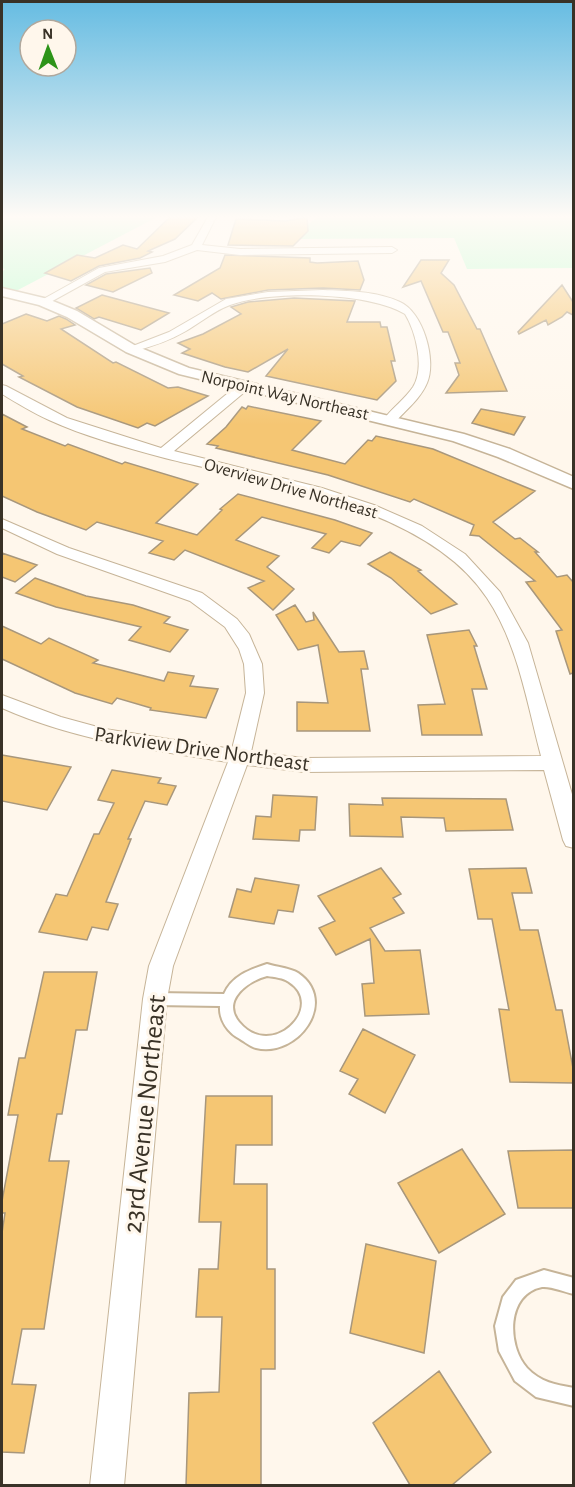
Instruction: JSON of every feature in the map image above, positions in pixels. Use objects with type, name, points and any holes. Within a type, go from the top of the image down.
[{"type":"street","points":[[43,302],[72,286]]},
{"type":"street","name":"Norpoint Way Northeast","points":[[2,292],[43,302],[83,319],[131,349],[184,371],[243,387],[390,419],[487,446],[573,484]]},
{"type":"street","points":[[131,349],[176,333],[223,304],[242,298],[344,294],[380,299],[397,304],[410,313],[425,355],[425,378],[416,393],[390,419]]},
{"type":"street","points":[[163,453],[243,387]]},
{"type":"street","name":"Overview Drive Northeast","points":[[2,389],[62,421],[163,453],[362,505],[420,530],[450,549],[477,572],[510,619],[519,643],[573,840]]},
{"type":"street","name":"23rd Avenue Northeast","points":[[2,523],[63,550],[196,597],[231,623],[248,649],[253,664],[255,693],[240,757],[161,966],[155,999],[107,1485]]},
{"type":"street","name":"Parkview Drive Northeast","points":[[2,701],[47,720],[102,737],[304,765],[552,763]]},
{"type":"lane","points":[[280,971],[293,976],[302,985],[308,996],[309,1009],[306,1020],[294,1034],[276,1042],[263,1042],[250,1039],[231,1023],[227,1012],[227,1000],[232,988],[253,972],[280,971]]},
{"type":"lane","points":[[155,999],[227,1000]]},
{"type":"lane","points":[[573,1286],[546,1278],[531,1281],[518,1288],[513,1294],[502,1318],[503,1339],[510,1359],[522,1377],[539,1390],[558,1397],[573,1397]]},
{"type":"green space","points":[[2,286],[25,286],[16,291]]},
{"type":"building","points":[[91,286],[125,286],[113,292]]},
{"type":"building","points":[[189,286],[361,286],[360,290],[323,288],[268,290],[221,299],[212,293],[198,301],[174,295]]},
{"type":"building","points":[[423,286],[455,286],[477,329],[480,329],[507,391],[446,393],[459,375],[455,363],[460,363],[448,332],[443,332]]},
{"type":"building","points":[[563,286],[573,302],[573,315],[567,312],[548,325],[546,320],[519,334],[518,332]]},
{"type":"building","points":[[102,295],[169,313],[141,330],[99,317],[94,319],[76,308]]},
{"type":"building","points":[[294,298],[355,301],[347,322],[380,322],[381,327],[387,327],[395,361],[391,361],[396,381],[377,400],[266,376],[288,349],[248,372],[182,353],[190,349],[178,343],[203,334],[241,314],[231,307],[248,302]]},
{"type":"building","points":[[26,314],[47,321],[59,316],[66,319],[75,325],[61,329],[113,363],[116,362],[168,388],[178,387],[208,396],[155,426],[147,423],[138,428],[77,407],[19,377],[23,376],[2,364],[2,324]]},
{"type":"building","points":[[248,406],[321,421],[292,450],[345,464],[368,440],[372,441],[376,436],[433,449],[535,491],[493,522],[515,539],[520,538],[538,552],[535,552],[557,577],[567,575],[573,582],[573,673],[570,674],[556,631],[562,630],[526,582],[535,581],[479,536],[470,535],[474,525],[414,499],[410,502],[328,475],[207,444],[226,427],[242,407],[246,409]]},
{"type":"building","points":[[481,409],[525,417],[514,435],[472,423]]},
{"type":"building","points":[[2,414],[27,427],[22,429],[65,446],[68,444],[122,464],[125,462],[198,484],[156,523],[197,535],[222,510],[220,509],[238,494],[335,520],[372,533],[360,546],[341,541],[329,553],[312,548],[326,534],[262,517],[236,540],[279,556],[267,567],[294,589],[273,610],[248,588],[264,581],[185,550],[174,560],[149,553],[163,541],[97,522],[86,530],[2,496]]},
{"type":"building","points":[[390,552],[421,570],[418,571],[457,604],[431,614],[391,578],[368,564]]},
{"type":"building","points":[[2,553],[37,565],[15,582],[2,577]]},
{"type":"building","points":[[35,578],[86,596],[133,605],[170,617],[164,623],[188,630],[170,652],[129,640],[141,627],[56,607],[16,593]]},
{"type":"building","points":[[295,605],[306,622],[314,620],[313,612],[339,652],[364,651],[368,669],[361,669],[370,731],[297,731],[297,702],[328,703],[318,645],[298,650],[276,615]]},
{"type":"building","points":[[2,626],[41,644],[49,638],[98,660],[93,663],[164,681],[168,672],[194,676],[190,686],[218,689],[206,718],[150,710],[151,708],[117,698],[112,704],[75,693],[2,659]]},
{"type":"building","points":[[469,630],[477,646],[474,646],[487,689],[472,689],[482,735],[422,735],[418,705],[445,704],[427,635]]},
{"type":"building","points":[[2,755],[71,767],[47,810],[2,801]]},
{"type":"building","points":[[112,770],[161,778],[158,783],[176,786],[167,805],[145,801],[128,839],[131,839],[106,902],[118,904],[108,930],[92,927],[87,940],[39,932],[56,894],[67,896],[94,834],[99,834],[114,803],[98,800]]},
{"type":"building","points":[[273,795],[317,797],[315,830],[300,830],[299,841],[253,839],[256,816],[271,817]]},
{"type":"building","points":[[382,798],[506,799],[513,830],[446,831],[444,818],[401,817],[403,837],[350,836],[349,804],[383,805]]},
{"type":"building","points":[[381,868],[401,894],[393,898],[404,913],[370,928],[385,951],[420,950],[429,1014],[365,1016],[362,984],[374,983],[370,939],[336,955],[319,928],[335,921],[318,896]]},
{"type":"building","points":[[526,868],[532,893],[512,893],[520,930],[538,930],[556,1010],[562,1010],[573,1068],[573,1083],[510,1082],[499,1009],[509,1010],[492,919],[478,919],[469,869]]},
{"type":"building","points":[[255,878],[299,885],[293,912],[278,910],[274,924],[229,917],[237,889],[251,892]]},
{"type":"building","points":[[44,972],[97,972],[87,1030],[76,1030],[62,1114],[57,1114],[49,1161],[69,1161],[44,1329],[22,1329],[12,1384],[36,1385],[24,1453],[2,1452],[2,1233],[5,1213],[2,1213],[2,1201],[18,1115],[8,1115],[19,1058],[25,1058]]},
{"type":"building","points":[[363,1029],[415,1055],[385,1113],[349,1094],[358,1079],[340,1071]]},
{"type":"building","points":[[206,1096],[272,1096],[272,1145],[236,1145],[234,1184],[267,1184],[267,1269],[275,1269],[275,1369],[261,1369],[261,1485],[186,1485],[189,1393],[219,1392],[222,1317],[196,1317],[199,1269],[218,1269],[221,1222],[199,1222]]},
{"type":"building","points":[[462,1149],[505,1214],[439,1253],[398,1183]]},
{"type":"building","points":[[573,1150],[573,1208],[518,1208],[508,1151]]},
{"type":"building","points":[[366,1244],[436,1261],[424,1353],[350,1333]]},
{"type":"building","points":[[439,1371],[491,1452],[452,1485],[410,1485],[373,1423]]}]
